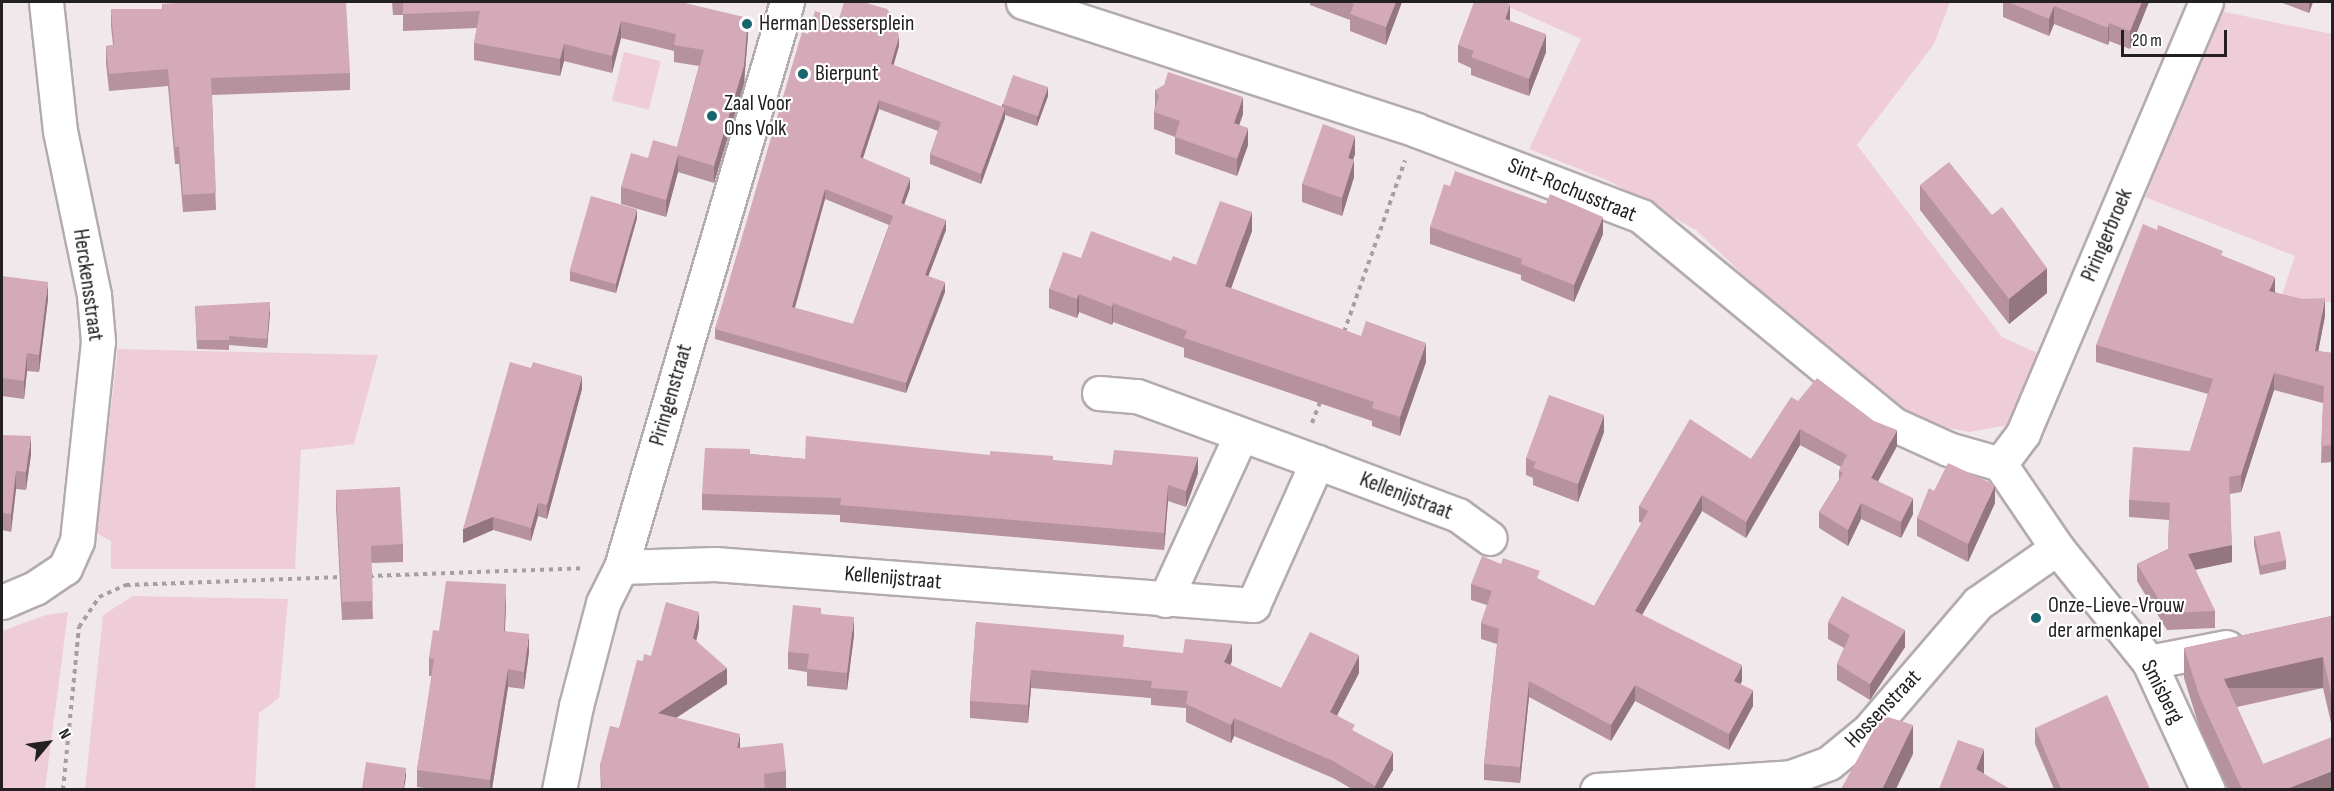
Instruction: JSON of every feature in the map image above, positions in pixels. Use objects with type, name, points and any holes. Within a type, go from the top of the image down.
[{"type":"street","name":"Herckensstraat","points":[[2,602],[36,588],[65,568],[77,542],[98,341],[94,296],[60,131],[46,2]]},
{"type":"street","name":"Piringenstraat","points":[[559,789],[576,706],[603,603],[621,567],[787,2]]},
{"type":"street","name":"Sint-Rochusstraat","points":[[1023,2],[1416,130],[1641,216],[1893,424],[1948,449],[2000,464]]},
{"type":"street","name":"Piringerbroek","points":[[2000,464],[2024,434],[2206,2]]},
{"type":"street","name":"Kellenijstraat","points":[[1099,393],[1137,396],[1309,459],[1458,515],[1490,538]]},
{"type":"street","points":[[1165,600],[1241,435]]},
{"type":"street","name":"Kellenijstraat","points":[[621,567],[715,564],[1253,605],[1309,459]]},
{"type":"street","points":[[2000,464],[2057,548]]},
{"type":"street","name":"Smisberg","points":[[2057,548],[2149,662],[2208,789]]},
{"type":"street","name":"Hossenstraat","points":[[1597,789],[1791,777],[1829,763],[1869,730],[1978,603],[2057,548]]},
{"type":"street","points":[[2149,662],[2256,640]]},
{"type":"path","points":[[1343,335],[1416,130]]},
{"type":"path","points":[[1309,459],[1324,390]]},
{"type":"path","points":[[358,577],[621,567]]},
{"type":"path","points":[[63,789],[79,627],[99,597],[126,585],[346,577]]},
{"type":"shaded area","points":[[1498,2],[1950,2],[1934,44],[1857,145],[2002,337],[2044,356],[2018,416],[2008,425],[1969,432],[1932,425],[1869,394],[1696,230],[1609,181],[1529,149],[1581,39]]},
{"type":"shaded area","points":[[2220,11],[2332,34],[2332,302],[2279,304],[2295,256],[2145,197]]},
{"type":"shaded area","points":[[624,52],[661,61],[649,110],[612,101]]},
{"type":"shaded area","points":[[118,349],[378,355],[354,444],[301,450],[295,569],[111,569],[111,541],[96,533]]},
{"type":"shaded area","points":[[133,596],[288,599],[279,698],[259,713],[255,789],[85,789],[103,615]]},
{"type":"shaded area","points":[[68,612],[45,789],[2,789],[2,631],[46,615]]},
{"type":"building","points":[[346,2],[350,73],[211,78],[216,193],[183,195],[179,147],[175,147],[168,69],[109,74],[106,46],[114,45],[111,9],[163,9],[162,4]]},
{"type":"building","points":[[403,2],[681,2],[748,18],[744,66],[714,166],[678,155],[666,200],[621,187],[631,153],[648,158],[653,140],[677,147],[704,50],[674,45],[676,34],[621,21],[612,56],[564,44],[560,59],[474,43],[480,11],[403,14]]},
{"type":"building","points":[[844,2],[863,2],[887,9],[895,21],[899,36],[891,64],[1005,108],[981,174],[930,154],[941,122],[879,100],[860,157],[910,178],[901,203],[946,220],[925,275],[945,282],[906,383],[715,329],[802,32],[808,34],[815,11],[839,19]],"holes":[[[825,189],[893,216],[853,324],[792,307]]]},
{"type":"building","points":[[1348,2],[1396,2],[1386,27],[1350,14],[1354,4]]},
{"type":"building","points":[[1474,2],[1510,4],[1505,19],[1546,34],[1529,79],[1471,57],[1474,51],[1458,45]]},
{"type":"building","points":[[2008,2],[2142,2],[2130,31],[2109,23],[2108,28],[2054,6],[2049,19]]},
{"type":"building","points":[[1168,72],[1243,97],[1234,123],[1248,128],[1237,159],[1175,137],[1180,121],[1154,112],[1159,96],[1155,90],[1164,85]]},
{"type":"building","points":[[1013,75],[1048,87],[1038,116],[1003,104]]},
{"type":"building","points":[[1323,124],[1355,136],[1348,158],[1354,160],[1342,198],[1302,184]]},
{"type":"building","points":[[1949,162],[1992,215],[2002,207],[2047,268],[2009,299],[1920,185]]},
{"type":"building","points":[[1455,171],[1546,204],[1550,194],[1603,217],[1574,285],[1521,264],[1522,259],[1430,227],[1444,184],[1450,186]]},
{"type":"building","points":[[591,196],[637,209],[616,284],[570,271]]},
{"type":"building","points":[[1220,201],[1252,212],[1225,286],[1361,336],[1366,321],[1426,343],[1400,417],[1372,408],[1374,402],[1184,338],[1187,331],[1113,303],[1112,307],[1079,294],[1077,299],[1049,289],[1063,252],[1081,258],[1091,231],[1171,261],[1173,256],[1196,265]]},
{"type":"building","points":[[2143,224],[2157,230],[2158,225],[2223,251],[2221,255],[2275,277],[2269,291],[2303,299],[2325,298],[2315,351],[2332,353],[2332,445],[2321,446],[2324,386],[2274,373],[2241,475],[2229,477],[2232,545],[2188,554],[2215,611],[2167,613],[2137,564],[2168,549],[2170,503],[2129,500],[2133,447],[2190,451],[2213,379],[2096,345]]},
{"type":"building","points":[[2,276],[48,282],[39,355],[27,353],[24,381],[2,378]]},
{"type":"building","points":[[270,302],[267,339],[229,336],[229,340],[197,340],[195,306]]},
{"type":"building","points":[[510,362],[531,368],[533,362],[582,376],[547,505],[538,503],[531,528],[493,517],[463,529]]},
{"type":"building","points":[[1817,378],[1874,421],[1897,430],[1871,478],[1913,498],[1901,522],[1861,503],[1848,530],[1819,512],[1843,473],[1839,471],[1847,455],[1800,429],[1746,522],[1702,495],[1635,611],[1742,665],[1734,681],[1753,690],[1729,734],[1635,685],[1611,725],[1529,681],[1520,767],[1484,764],[1499,629],[1481,623],[1492,591],[1471,584],[1482,556],[1501,564],[1503,558],[1540,571],[1537,578],[1594,606],[1648,511],[1639,506],[1690,419],[1751,459],[1791,397],[1798,401]]},
{"type":"building","points":[[1549,395],[1604,415],[1578,484],[1533,468],[1536,462],[1526,458]]},
{"type":"building","points":[[2,435],[31,436],[26,472],[16,471],[11,514],[2,513]]},
{"type":"building","points":[[806,436],[990,455],[990,451],[1053,456],[1053,460],[1112,465],[1114,450],[1198,457],[1186,491],[1168,485],[1164,533],[840,505],[841,498],[702,494],[705,448],[750,449],[750,454],[805,459]]},
{"type":"building","points":[[1948,463],[1995,485],[1968,544],[1917,518],[1929,488],[1934,491]]},
{"type":"building","points":[[400,487],[403,544],[371,546],[373,601],[342,602],[336,490]]},
{"type":"building","points":[[2280,531],[2286,560],[2261,566],[2255,536]]},
{"type":"building","points":[[446,581],[506,584],[504,631],[529,634],[524,672],[508,669],[490,780],[417,770],[434,659],[429,658],[433,630],[439,631]]},
{"type":"building","points":[[1842,596],[1905,630],[1870,684],[1837,664],[1850,635],[1828,622]]},
{"type":"building","points":[[666,602],[699,612],[693,638],[727,668],[658,713],[740,734],[737,748],[783,743],[786,771],[764,774],[765,789],[602,789],[600,765],[610,726],[619,728],[637,660],[643,661],[644,654],[651,656]]},
{"type":"building","points":[[793,605],[821,608],[821,614],[854,617],[847,673],[807,669],[809,654],[788,652]]},
{"type":"building","points":[[2332,616],[2332,697],[2323,657],[2224,679],[2263,764],[2332,737],[2332,771],[2287,789],[2242,789],[2200,698],[2184,648]]},
{"type":"building","points":[[976,622],[1124,635],[1123,647],[1183,653],[1185,639],[1232,644],[1224,662],[1281,688],[1310,632],[1359,655],[1330,712],[1355,725],[1352,730],[1393,752],[1375,786],[1333,761],[1234,718],[1231,725],[1186,704],[1188,691],[1151,688],[1152,681],[1031,670],[1028,705],[970,701]]},
{"type":"building","points":[[2107,695],[2150,789],[2061,789],[2035,728]]},
{"type":"building","points":[[1882,715],[1913,725],[1882,789],[1841,789]]},
{"type":"building","points":[[1958,740],[1984,749],[1976,769],[2010,789],[1939,789]]},
{"type":"building","points":[[366,762],[406,768],[403,789],[362,789]]},
{"type":"place","name":"Herman Dessersplein","points":[[747,24]]},
{"type":"place","name":"Bierpunt","points":[[803,74]]},
{"type":"place","name":"Zaal Voor Ons Volk","points":[[712,116]]},
{"type":"place","name":"Onze-Lieve-Vrouw der armenkapel","points":[[2036,618]]}]
